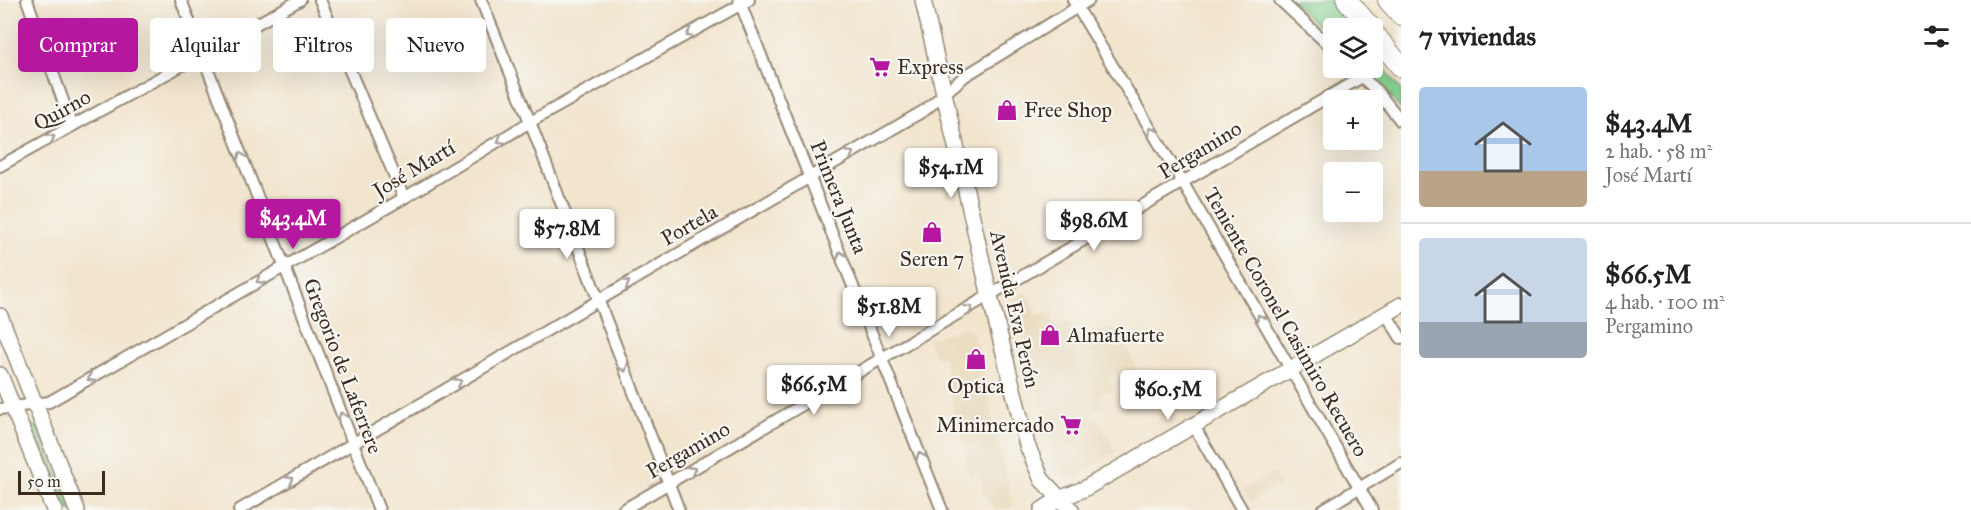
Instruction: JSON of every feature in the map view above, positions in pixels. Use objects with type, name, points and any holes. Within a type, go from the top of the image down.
[{"type":"highway","points":[[1347,0],[1363,18]]},
{"type":"highway","points":[[1388,0],[1401,15]]},
{"type":"highway","points":[[1383,43],[1401,67]]},
{"type":"main road","name":"Avenida Eva Perón","points":[[923,0],[990,297],[1027,445],[1042,480],[1065,505]]},
{"type":"main road","points":[[1042,510],[1065,505],[1084,489],[1401,305]]},
{"type":"main road","points":[[0,316],[77,510]]},
{"type":"main road","points":[[0,375],[7,408],[54,510]]},
{"type":"street","points":[[27,0],[72,126]]},
{"type":"street","name":"Gregorio de Laferrere","points":[[181,0],[188,18]]},
{"type":"street","name":"Quirno","points":[[261,22],[300,0]]},
{"type":"street","points":[[320,0],[404,198]]},
{"type":"street","points":[[481,0],[680,510]]},
{"type":"street","name":"Portela","points":[[239,510],[925,110],[965,75],[1074,4],[1089,0]]},
{"type":"street","points":[[1280,0],[1323,40]]},
{"type":"street","name":"José Martí","points":[[7,408],[49,402],[404,198],[530,122],[743,2]]},
{"type":"street","name":"Primera Junta","points":[[743,2],[942,510]]},
{"type":"street","name":"Teniente Coronel Casimiro Recuero","points":[[1074,4],[1183,183],[1372,510]]},
{"type":"street","name":"Quirno","points":[[0,166],[172,72]]},
{"type":"street","name":"Gregorio de Laferrere","points":[[208,72],[379,510]]},
{"type":"street","name":"Pergamino","points":[[623,510],[1360,78]]},
{"type":"street","points":[[1363,78],[1401,121]]},
{"type":"street","points":[[1386,314],[1401,338]]},
{"type":"street","points":[[1194,426],[1242,510]]},
{"type":"street","points":[[1322,510],[1401,464]]},
{"type":"shaded area","points":[[1027,292],[1037,315],[1050,311],[1055,326],[1072,322],[1075,337],[1115,328],[1138,370],[1108,377],[1116,390],[1100,394],[1107,407],[1093,411],[1116,452],[1074,478],[1057,474],[1020,303],[1020,296]]},
{"type":"shaded area","points":[[964,327],[973,332],[1013,504],[1009,510],[995,510],[981,488],[979,473],[970,475],[965,460],[967,460],[961,431],[958,431],[954,415],[944,357],[936,358],[927,340]]},
{"type":"shaded area","points":[[1273,472],[1280,485],[1251,502],[1243,490]]},
{"type":"green space","points":[[1291,0],[1330,0],[1345,18],[1323,18],[1323,31]]},
{"type":"green space","points":[[1383,66],[1401,90],[1401,110],[1381,85],[1371,78],[1383,78]]},
{"type":"green space","points":[[37,426],[72,510],[59,510],[29,428]]},
{"type":"place","name":"Express","points":[[880,67]]},
{"type":"place","name":"Free Shop","points":[[1007,110]]},
{"type":"place","name":"Seren 7","points":[[932,232]]},
{"type":"place","name":"Almafuerte","points":[[1050,335]]},
{"type":"place","name":"Optica","points":[[976,359]]},
{"type":"place","name":"Minimercado","points":[[1071,425]]}]
